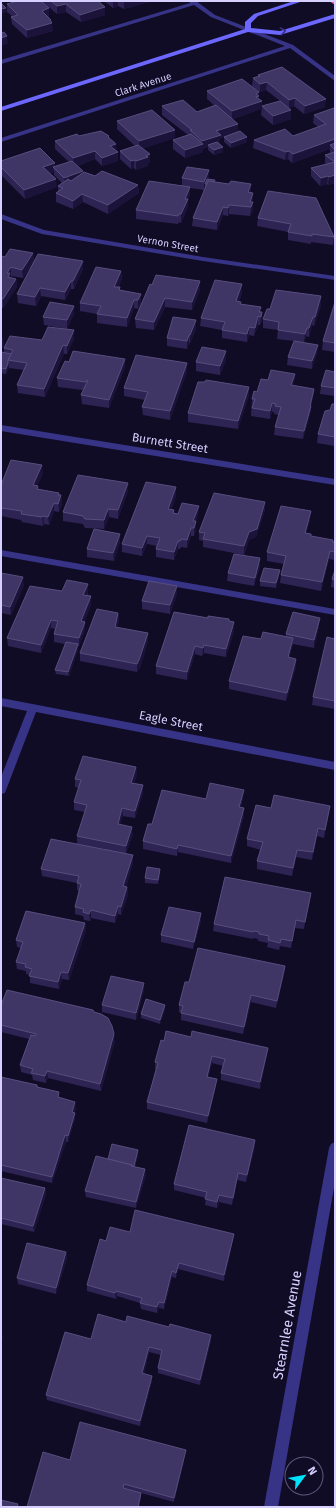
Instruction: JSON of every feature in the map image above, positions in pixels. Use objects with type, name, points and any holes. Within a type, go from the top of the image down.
[{"type":"main road","points":[[248,30],[248,22],[256,15],[300,1]]},
{"type":"main road","name":"Clark Avenue","points":[[1,108],[248,30],[280,33],[335,16]]},
{"type":"street","points":[[1,62],[194,2],[213,16],[292,46],[335,79]]},
{"type":"street","name":"Clark Avenue","points":[[1,140],[292,46]]},
{"type":"street","name":"Vernon Street","points":[[1,216],[42,232],[203,259],[335,278]]},
{"type":"street","name":"Burnett Street","points":[[1,428],[335,482]]},
{"type":"street","points":[[1,553],[335,612]]},
{"type":"street","name":"Eagle Street","points":[[1,702],[335,766]]},
{"type":"street","points":[[1,790],[33,707]]},
{"type":"street","name":"Stearnlee Avenue","points":[[271,1507],[335,1148]]},
{"type":"building","points":[[18,1],[41,1],[49,8],[42,11],[52,23],[27,30],[11,17],[18,15],[7,4]]},
{"type":"building","points":[[51,1],[98,1],[105,7],[80,15],[66,4],[57,6]]},
{"type":"building","points":[[1,3],[6,8],[1,9]]},
{"type":"building","points":[[1,31],[2,33],[4,32],[7,36],[1,38]]},
{"type":"building","points":[[282,67],[326,99],[305,106],[295,98],[289,100],[267,82],[260,84],[253,78]]},
{"type":"building","points":[[242,79],[259,92],[256,94],[259,96],[256,97],[262,101],[232,111],[207,91]]},
{"type":"building","points":[[183,100],[197,112],[216,105],[238,124],[216,131],[221,135],[202,141],[190,130],[192,130],[162,106]]},
{"type":"building","points":[[280,101],[291,110],[273,116],[262,106]]},
{"type":"building","points":[[334,108],[335,139],[293,154],[289,151],[286,152],[254,140],[285,129],[293,136],[326,124],[314,115]]},
{"type":"building","points":[[152,110],[175,130],[139,141],[117,121]]},
{"type":"building","points":[[101,131],[109,136],[108,137],[116,144],[110,146],[118,152],[102,158],[95,151],[73,158],[55,141],[77,134],[79,136]]},
{"type":"building","points":[[240,131],[247,137],[231,143],[224,137]]},
{"type":"building","points":[[191,134],[203,144],[185,150],[173,140]]},
{"type":"building","points":[[217,142],[223,147],[214,150],[208,145]]},
{"type":"building","points":[[335,143],[335,150],[330,145]]},
{"type":"building","points":[[138,145],[150,154],[146,156],[148,157],[131,161],[120,151]]},
{"type":"building","points":[[40,148],[55,163],[43,167],[56,179],[24,190],[1,167],[1,161]]},
{"type":"building","points":[[335,152],[335,162],[325,155]]},
{"type":"building","points":[[72,161],[83,171],[64,178],[53,167]]},
{"type":"building","points":[[335,162],[335,175],[329,177],[321,178],[311,168]]},
{"type":"building","points":[[187,167],[209,170],[204,182],[182,178]]},
{"type":"building","points":[[102,171],[138,185],[108,205],[82,194],[73,201],[56,193],[63,188],[58,186],[68,179],[71,181],[84,172],[95,176]]},
{"type":"building","points":[[207,179],[215,180],[214,182],[208,181],[207,184],[205,184]]},
{"type":"building","points":[[149,181],[190,187],[185,199],[188,199],[181,214],[178,216],[136,210]]},
{"type":"building","points":[[208,181],[229,184],[231,181],[251,184],[248,192],[253,193],[250,202],[253,202],[251,207],[229,205],[228,208],[223,207],[217,222],[193,218]]},
{"type":"building","points":[[268,191],[316,198],[334,237],[312,234],[312,236],[288,232],[291,224],[258,218]]},
{"type":"building","points":[[10,249],[33,253],[22,270],[11,267],[7,273],[10,273],[8,277],[16,279],[3,299],[1,299],[1,256],[5,257]]},
{"type":"building","points":[[38,254],[83,261],[73,281],[71,281],[65,292],[40,288],[35,297],[17,294]]},
{"type":"building","points":[[96,267],[121,271],[114,287],[120,287],[119,290],[141,294],[138,300],[134,300],[127,318],[97,314],[101,306],[80,303]]},
{"type":"building","points":[[156,275],[200,281],[192,302],[165,298],[154,322],[135,319],[150,284],[152,285]]},
{"type":"building","points":[[215,280],[242,284],[236,301],[241,302],[240,304],[261,307],[259,312],[262,312],[261,317],[258,316],[255,328],[249,327],[247,334],[222,330],[225,322],[201,318]]},
{"type":"building","points":[[276,290],[321,296],[315,317],[313,317],[305,334],[278,330],[279,322],[263,319],[267,309],[270,309]]},
{"type":"building","points":[[50,302],[74,306],[67,320],[43,317]]},
{"type":"building","points":[[335,302],[335,343],[323,341]]},
{"type":"building","points":[[173,317],[196,320],[187,341],[167,338]]},
{"type":"building","points":[[48,327],[74,330],[67,346],[63,345],[44,389],[17,385],[27,363],[8,360],[13,350],[4,348],[10,336],[42,340]]},
{"type":"building","points":[[294,341],[318,345],[312,361],[288,357]]},
{"type":"building","points":[[202,347],[226,351],[220,366],[196,362]]},
{"type":"building","points":[[73,351],[125,359],[109,400],[81,395],[88,380],[85,382],[57,378],[65,361],[69,362]]},
{"type":"building","points":[[1,352],[11,354],[6,369],[1,368]]},
{"type":"building","points":[[136,355],[187,363],[170,411],[142,407],[148,392],[124,388]]},
{"type":"building","points":[[271,370],[295,374],[291,385],[314,389],[304,431],[275,427],[281,407],[275,406],[276,404],[272,403],[270,411],[252,408],[255,399],[252,399],[254,391],[257,392],[261,379],[268,380]]},
{"type":"building","points":[[326,370],[335,372],[335,388],[321,386]]},
{"type":"building","points":[[206,380],[249,387],[238,421],[188,413],[198,382],[205,382]]},
{"type":"building","points":[[332,404],[335,404],[335,437],[318,434],[325,411],[330,410]]},
{"type":"building","points":[[11,460],[42,465],[33,485],[38,486],[37,489],[59,493],[58,495],[61,495],[58,504],[54,503],[48,517],[21,514],[22,511],[1,508],[1,485]]},
{"type":"building","points":[[78,475],[128,483],[118,510],[108,509],[104,520],[85,519],[83,516],[63,512]]},
{"type":"building","points":[[146,482],[176,487],[168,509],[174,510],[173,513],[178,514],[182,503],[199,506],[193,521],[196,521],[194,528],[191,528],[187,540],[181,539],[178,541],[174,552],[156,549],[160,538],[147,536],[142,548],[122,544]]},
{"type":"building","points":[[214,493],[265,502],[257,529],[249,532],[244,546],[203,539],[205,533],[199,532]]},
{"type":"building","points":[[281,506],[311,511],[305,533],[311,534],[311,536],[333,540],[332,542],[335,542],[335,552],[330,551],[322,582],[281,575],[286,556],[267,552]]},
{"type":"building","points":[[94,529],[120,534],[113,553],[87,549]]},
{"type":"building","points":[[234,554],[260,558],[255,578],[228,573]]},
{"type":"building","points":[[264,568],[280,570],[276,583],[260,581]]},
{"type":"building","points":[[335,570],[335,580],[332,579]]},
{"type":"building","points":[[1,573],[23,577],[10,607],[1,605]]},
{"type":"building","points":[[67,580],[88,584],[83,595],[91,596],[81,621],[85,622],[79,638],[54,634],[58,621],[51,620],[41,645],[7,638],[30,586],[62,591]]},
{"type":"building","points":[[149,581],[177,586],[170,605],[142,601]]},
{"type":"building","points":[[97,609],[118,613],[115,627],[148,633],[137,664],[80,653]]},
{"type":"building","points":[[174,612],[208,618],[208,616],[229,619],[229,621],[234,622],[226,649],[204,645],[203,648],[195,646],[187,672],[156,666]]},
{"type":"building","points":[[293,612],[320,618],[314,640],[286,634]]},
{"type":"building","points":[[263,632],[293,638],[288,657],[296,659],[287,693],[229,681],[243,636],[261,639]]},
{"type":"building","points":[[327,637],[335,639],[335,701],[313,697]]},
{"type":"building","points":[[66,642],[78,644],[68,672],[55,670]]},
{"type":"building","points":[[83,756],[136,767],[131,783],[143,785],[135,811],[122,808],[118,824],[132,827],[126,846],[77,836],[87,805],[74,802],[81,780],[75,779]]},
{"type":"building","points":[[210,783],[244,790],[239,807],[244,808],[231,856],[178,845],[177,849],[143,841],[148,824],[152,824],[162,790],[206,799]]},
{"type":"building","points":[[274,795],[330,806],[325,830],[318,828],[313,852],[297,850],[293,868],[257,861],[263,842],[247,839],[256,805],[271,808]]},
{"type":"building","points":[[51,839],[133,855],[123,886],[127,887],[121,907],[118,906],[115,916],[91,910],[89,914],[83,912],[84,909],[75,907],[81,884],[77,883],[79,876],[41,869]]},
{"type":"building","points":[[147,867],[160,869],[158,880],[145,878]]},
{"type":"building","points":[[225,877],[311,893],[305,922],[296,920],[292,941],[281,939],[280,943],[268,940],[269,936],[259,934],[259,932],[214,924]]},
{"type":"building","points":[[169,907],[201,913],[194,942],[161,935]]},
{"type":"building","points":[[26,911],[85,923],[68,973],[61,972],[58,982],[29,976],[32,969],[25,967],[26,964],[16,962],[23,942],[16,940]]},
{"type":"building","points":[[198,948],[285,966],[277,1001],[251,995],[244,1027],[181,1013],[183,1006],[179,1005],[185,982],[189,982]]},
{"type":"building","points":[[111,976],[144,983],[136,1013],[102,1005]]},
{"type":"building","points":[[7,990],[93,1010],[94,1012],[108,1018],[114,1034],[100,1084],[47,1071],[45,1076],[31,1073],[33,1069],[20,1065],[31,1035],[35,1036],[36,1034],[1,1025],[1,1005]]},
{"type":"building","points":[[146,999],[165,1005],[160,1020],[141,1014]]},
{"type":"building","points":[[166,1031],[191,1037],[192,1031],[268,1048],[260,1082],[221,1073],[225,1059],[212,1056],[207,1077],[217,1079],[208,1116],[147,1102],[158,1063],[155,1062],[161,1040],[164,1041]]},
{"type":"building","points":[[1,1077],[37,1085],[37,1087],[59,1092],[58,1097],[75,1102],[72,1112],[75,1113],[68,1136],[65,1135],[52,1177],[1,1165]]},
{"type":"building","points":[[189,1125],[255,1140],[247,1175],[238,1173],[233,1198],[219,1195],[217,1202],[205,1199],[207,1192],[174,1184]]},
{"type":"building","points":[[112,1144],[138,1150],[134,1166],[108,1159]]},
{"type":"building","points":[[96,1156],[145,1169],[136,1202],[85,1191]]},
{"type":"building","points":[[1,1178],[45,1188],[33,1226],[1,1218]]},
{"type":"building","points":[[135,1210],[234,1234],[224,1275],[179,1263],[176,1273],[172,1271],[164,1303],[159,1302],[157,1307],[140,1303],[142,1298],[116,1291],[115,1293],[87,1285],[100,1239],[106,1241],[110,1227],[130,1232]]},
{"type":"building","points":[[27,1243],[66,1252],[56,1288],[17,1278]]},
{"type":"building","points":[[98,1314],[126,1322],[127,1316],[169,1327],[170,1324],[211,1335],[200,1380],[158,1368],[162,1350],[149,1347],[142,1373],[152,1376],[140,1421],[46,1395],[65,1332],[91,1339]]},
{"type":"building","points":[[80,1422],[186,1450],[174,1498],[124,1484],[123,1488],[141,1493],[138,1507],[27,1507],[43,1452],[70,1460]]},
{"type":"building","points":[[1,1500],[18,1504],[17,1507],[1,1507]]}]
